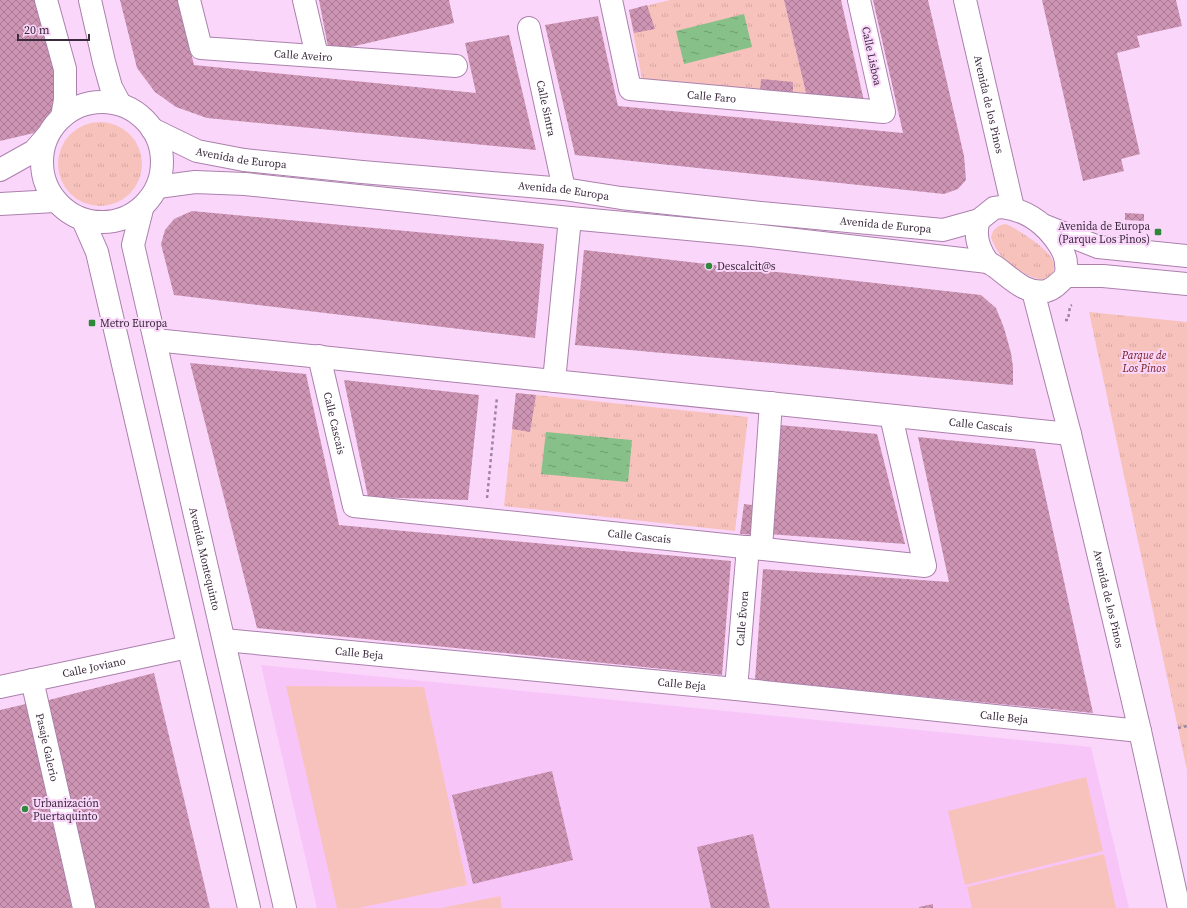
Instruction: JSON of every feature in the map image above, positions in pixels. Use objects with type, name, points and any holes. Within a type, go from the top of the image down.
[{"type":"street","points":[[46,0],[65,69],[65,100],[62,117]]},
{"type":"street","points":[[90,0],[111,87],[120,104]]},
{"type":"street","name":"Calle Aveiro","points":[[189,0],[201,48],[456,66]]},
{"type":"street","points":[[304,0],[317,56]]},
{"type":"street","name":"Calle Faro","points":[[611,0],[630,89],[884,112]]},
{"type":"street","name":"Calle Lisboa","points":[[859,0],[884,112]]},
{"type":"street","name":"Avenida de los Pinos","points":[[965,0],[1013,208]]},
{"type":"street","name":"Calle Sintra","points":[[529,28],[564,189]]},
{"type":"street","points":[[0,170],[34,151],[62,117],[89,103],[120,104],[130,108],[152,128],[160,142],[164,167],[158,187],[153,196],[142,209],[114,222],[83,220],[62,208],[55,201],[47,188],[42,168],[41,156],[47,136]]},
{"type":"street","name":"Avenida de Europa","points":[[152,128],[197,151],[244,160],[362,172],[564,189],[621,198],[744,212],[943,230],[979,220]]},
{"type":"street","points":[[158,187],[195,182],[245,184],[752,236],[988,262],[1019,285],[1033,291],[1046,291],[1057,286],[1066,276],[1066,262],[1062,250],[1055,238],[1045,226]]},
{"type":"street","points":[[0,204],[55,201]]},
{"type":"street","points":[[988,262],[978,243],[976,234],[979,220],[994,208],[1002,207],[1013,208],[1030,216],[1045,226],[1098,247],[1187,256]]},
{"type":"street","name":"Avenida Montequinto","points":[[142,209],[133,246],[285,908]]},
{"type":"street","points":[[554,380],[570,218]]},
{"type":"street","points":[[83,220],[97,252],[249,908]]},
{"type":"street","points":[[1066,276],[1103,276],[1187,284]]},
{"type":"street","name":"Avenida de los Pinos","points":[[1033,291],[1070,434],[1140,731],[1179,908]]},
{"type":"street","name":"Calle Cascais","points":[[155,340],[1070,434]]},
{"type":"street","name":"Calle Cascais","points":[[319,356],[354,506],[925,566],[891,416]]},
{"type":"street","name":"Calle Évora","points":[[736,689],[755,548],[771,403]]},
{"type":"street","name":"Calle Beja","points":[[224,640],[736,689],[1140,731]]},
{"type":"street","name":"Calle Joviano","points":[[0,687],[188,647]]},
{"type":"street","name":"Pasaje Galerio","points":[[32,680],[84,908]]},
{"type":"path","points":[[484,520],[499,375]]},
{"type":"path","points":[[1178,728],[1187,726]]},
{"type":"shaded area","points":[[261,665],[1091,747],[1129,908],[317,908]]},
{"type":"green space","points":[[670,0],[784,0],[807,97],[642,79],[629,10]]},
{"type":"green space","points":[[100,122],[116,125],[130,134],[139,148],[142,164],[139,180],[130,194],[116,203],[100,206],[84,203],[70,194],[61,180],[58,164],[61,148],[70,134],[84,125]]},
{"type":"green space","points":[[1006,224],[1036,242],[1049,255],[1053,262],[1054,268],[1051,276],[1045,279],[1038,279],[1030,276],[1013,266],[1000,255],[991,238],[992,233],[996,228],[1000,225]]},
{"type":"green space","name":"Parque de Los Pinos","points":[[1089,312],[1187,322],[1187,770],[1178,728]]},
{"type":"green space","points":[[516,393],[748,417],[735,531],[504,506]]},
{"type":"green space","points":[[286,686],[424,687],[467,885],[359,908],[337,908]]},
{"type":"green space","points":[[1086,777],[1103,851],[965,885],[948,811]]},
{"type":"green space","points":[[1104,854],[1116,908],[972,908],[967,887]]},
{"type":"green space","points":[[500,896],[502,908],[441,908]]},
{"type":"water","points":[[744,14],[752,47],[684,64],[676,31]]},
{"type":"water","points":[[546,432],[632,440],[628,482],[541,474]]},
{"type":"building","points":[[0,0],[41,0],[65,100],[34,133],[0,141]]},
{"type":"building","points":[[120,0],[178,0],[194,65],[476,93],[465,43],[509,35],[536,150],[207,118],[176,107],[155,92],[137,68]]},
{"type":"building","points":[[319,0],[449,0],[454,23],[329,52]]},
{"type":"building","points":[[784,0],[841,0],[864,101],[807,97]]},
{"type":"building","points":[[873,0],[928,0],[964,156],[966,180],[958,189],[944,194],[575,155],[545,25],[598,16],[618,106],[903,133]]},
{"type":"building","points":[[1042,0],[1176,0],[1182,26],[1137,36],[1140,47],[1117,53],[1140,154],[1121,159],[1124,171],[1083,181]]},
{"type":"building","points":[[647,5],[655,29],[634,33],[629,10]]},
{"type":"building","points":[[761,79],[793,82],[793,95],[760,92]]},
{"type":"building","points":[[192,211],[544,244],[535,338],[174,295],[161,244],[165,230],[174,219]]},
{"type":"building","points":[[1125,213],[1144,214],[1144,221],[1125,220]]},
{"type":"building","points":[[584,250],[981,295],[996,308],[1004,328],[1011,353],[1013,385],[575,345]]},
{"type":"building","points":[[190,363],[306,374],[339,525],[731,561],[722,675],[257,628]]},
{"type":"building","points":[[344,380],[479,395],[468,500],[368,497]]},
{"type":"building","points":[[516,393],[536,395],[530,432],[512,429]]},
{"type":"building","points":[[780,425],[877,434],[905,544],[768,534]]},
{"type":"building","points":[[918,437],[1035,449],[1093,713],[755,680],[763,569],[949,582]]},
{"type":"building","points":[[744,504],[761,506],[757,535],[740,534]]},
{"type":"building","points":[[154,673],[210,908],[92,908],[45,701]]},
{"type":"building","name":"Urbanización Puertaquinto","points":[[26,704],[72,908],[0,908],[0,710]]},
{"type":"building","points":[[552,771],[573,860],[473,884],[452,795]]},
{"type":"building","points":[[753,834],[770,908],[711,908],[697,847]]},
{"type":"building","points":[[933,904],[933,908],[919,908],[919,907]]},
{"type":"place","name":"Avenida de Europa (Parque Los Pinos)","points":[[1158,232]]},
{"type":"place","name":"Descalcit@s","points":[[709,266]]},
{"type":"place","name":"Metro Europa","points":[[92,323]]},
{"type":"place","name":"Urbanización Puertaquinto","points":[[25,809]]}]
